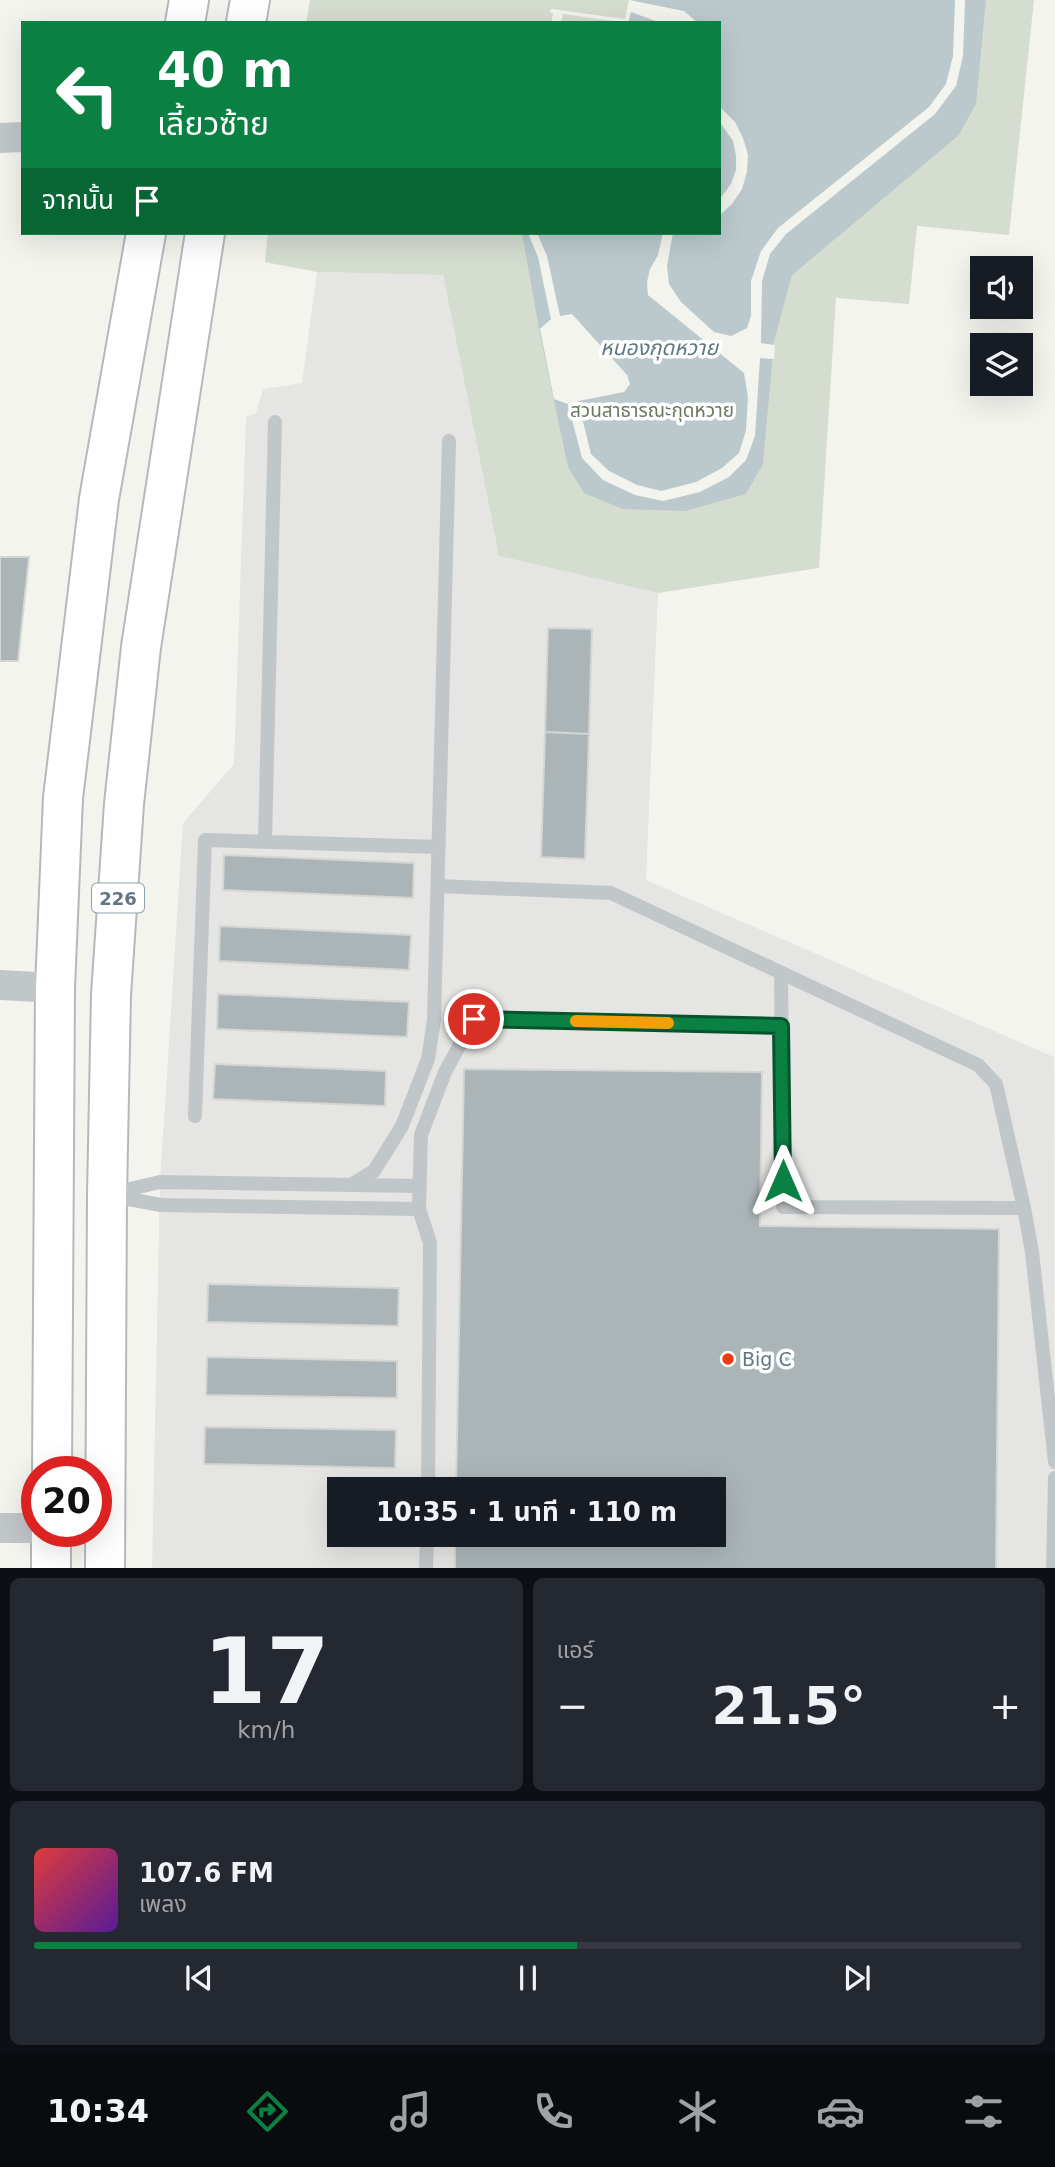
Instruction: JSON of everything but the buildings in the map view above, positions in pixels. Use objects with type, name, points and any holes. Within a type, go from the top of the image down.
[{"type":"main road","points":[[185,21],[189,0]]},
{"type":"main road","points":[[246,21],[250,0]]},
{"type":"main road","points":[[52,1456],[54,988],[63,798],[99,499],[146,235]]},
{"type":"main road","name":"226","points":[[104,1568],[107,1195],[114,954],[124,804],[141,647],[205,235]]},
{"type":"main road","points":[[81,640],[141,647]]},
{"type":"main road","points":[[51,1547],[51,1568]]},
{"type":"street","points":[[0,138],[21,137]]},
{"type":"street","points":[[0,985],[54,988]]},
{"type":"street","points":[[0,1528],[21,1528]]},
{"type":"lane","points":[[265,842],[275,422]]},
{"type":"lane","points":[[351,1185],[374,1171],[402,1126],[428,1059],[434,1020],[449,441]]},
{"type":"lane","points":[[195,1116],[205,841],[439,847]]},
{"type":"lane","points":[[438,886],[611,893],[978,1065],[996,1084],[1024,1208],[1032,1252],[1055,1462]]},
{"type":"lane","points":[[781,973],[783,1207],[1024,1208]]},
{"type":"lane","points":[[428,1477],[430,1243],[419,1209],[421,1135],[445,1072],[474,1019],[781,1026]]},
{"type":"lane","points":[[402,1126],[421,1135]]},
{"type":"lane","points":[[107,1195],[160,1182],[420,1186]]},
{"type":"lane","points":[[107,1195],[160,1205],[419,1209]]},
{"type":"lane","points":[[1053,1568],[1055,1478]]},
{"type":"lane","points":[[426,1568],[427,1547]]},
{"type":"shaded area","points":[[317,272],[443,275],[499,556],[658,593],[646,880],[1054,1057],[1055,1568],[152,1568],[160,1182],[183,823],[234,764],[246,417],[256,413],[263,389],[302,383]]},
{"type":"green space","name":"สวนสาธารณะกุดหวาย","points":[[310,0],[1034,0],[1009,235],[917,226],[909,304],[836,298],[819,568],[658,593],[499,556],[443,275],[317,272],[265,262],[268,235],[721,235],[721,21],[306,21]]},
{"type":"water","name":"หนองกุดหวาย","points":[[633,0],[986,0],[976,104],[958,136],[792,275],[774,341],[763,464],[746,494],[685,511],[623,509],[584,493],[568,467],[522,235],[721,235],[721,21],[628,21]]},
{"type":"pier","points":[[629,0],[684,11],[696,21],[656,21],[631,12],[629,21],[563,14],[561,21],[551,21],[553,13],[549,12],[552,9],[625,19]]},
{"type":"pier","points":[[955,0],[965,0],[963,56],[956,86],[935,114],[786,234],[770,254],[762,281],[761,343],[775,345],[774,359],[760,358],[755,436],[746,460],[729,477],[700,492],[663,501],[635,495],[603,480],[582,458],[568,404],[554,399],[540,329],[551,319],[538,257],[529,235],[538,235],[547,256],[560,316],[572,314],[627,375],[630,384],[624,392],[578,401],[591,454],[609,471],[637,485],[661,491],[696,482],[722,468],[739,453],[746,431],[748,397],[744,373],[648,295],[650,269],[658,255],[663,235],[673,235],[667,266],[669,284],[681,302],[714,332],[731,336],[747,328],[751,316],[751,281],[761,251],[778,228],[929,107],[946,84],[953,56]]},
{"type":"pier","points":[[721,108],[735,122],[748,155],[742,189],[721,214],[721,197],[731,184],[736,170],[733,141],[721,124]]},
{"type":"slow traffic","points":[[576,1021],[668,1023]]},
{"type":"place","name":"Big C","points":[[728,1359]]},
{"type":"route","points":[[474,1019],[781,1026],[783,1181]]}]
